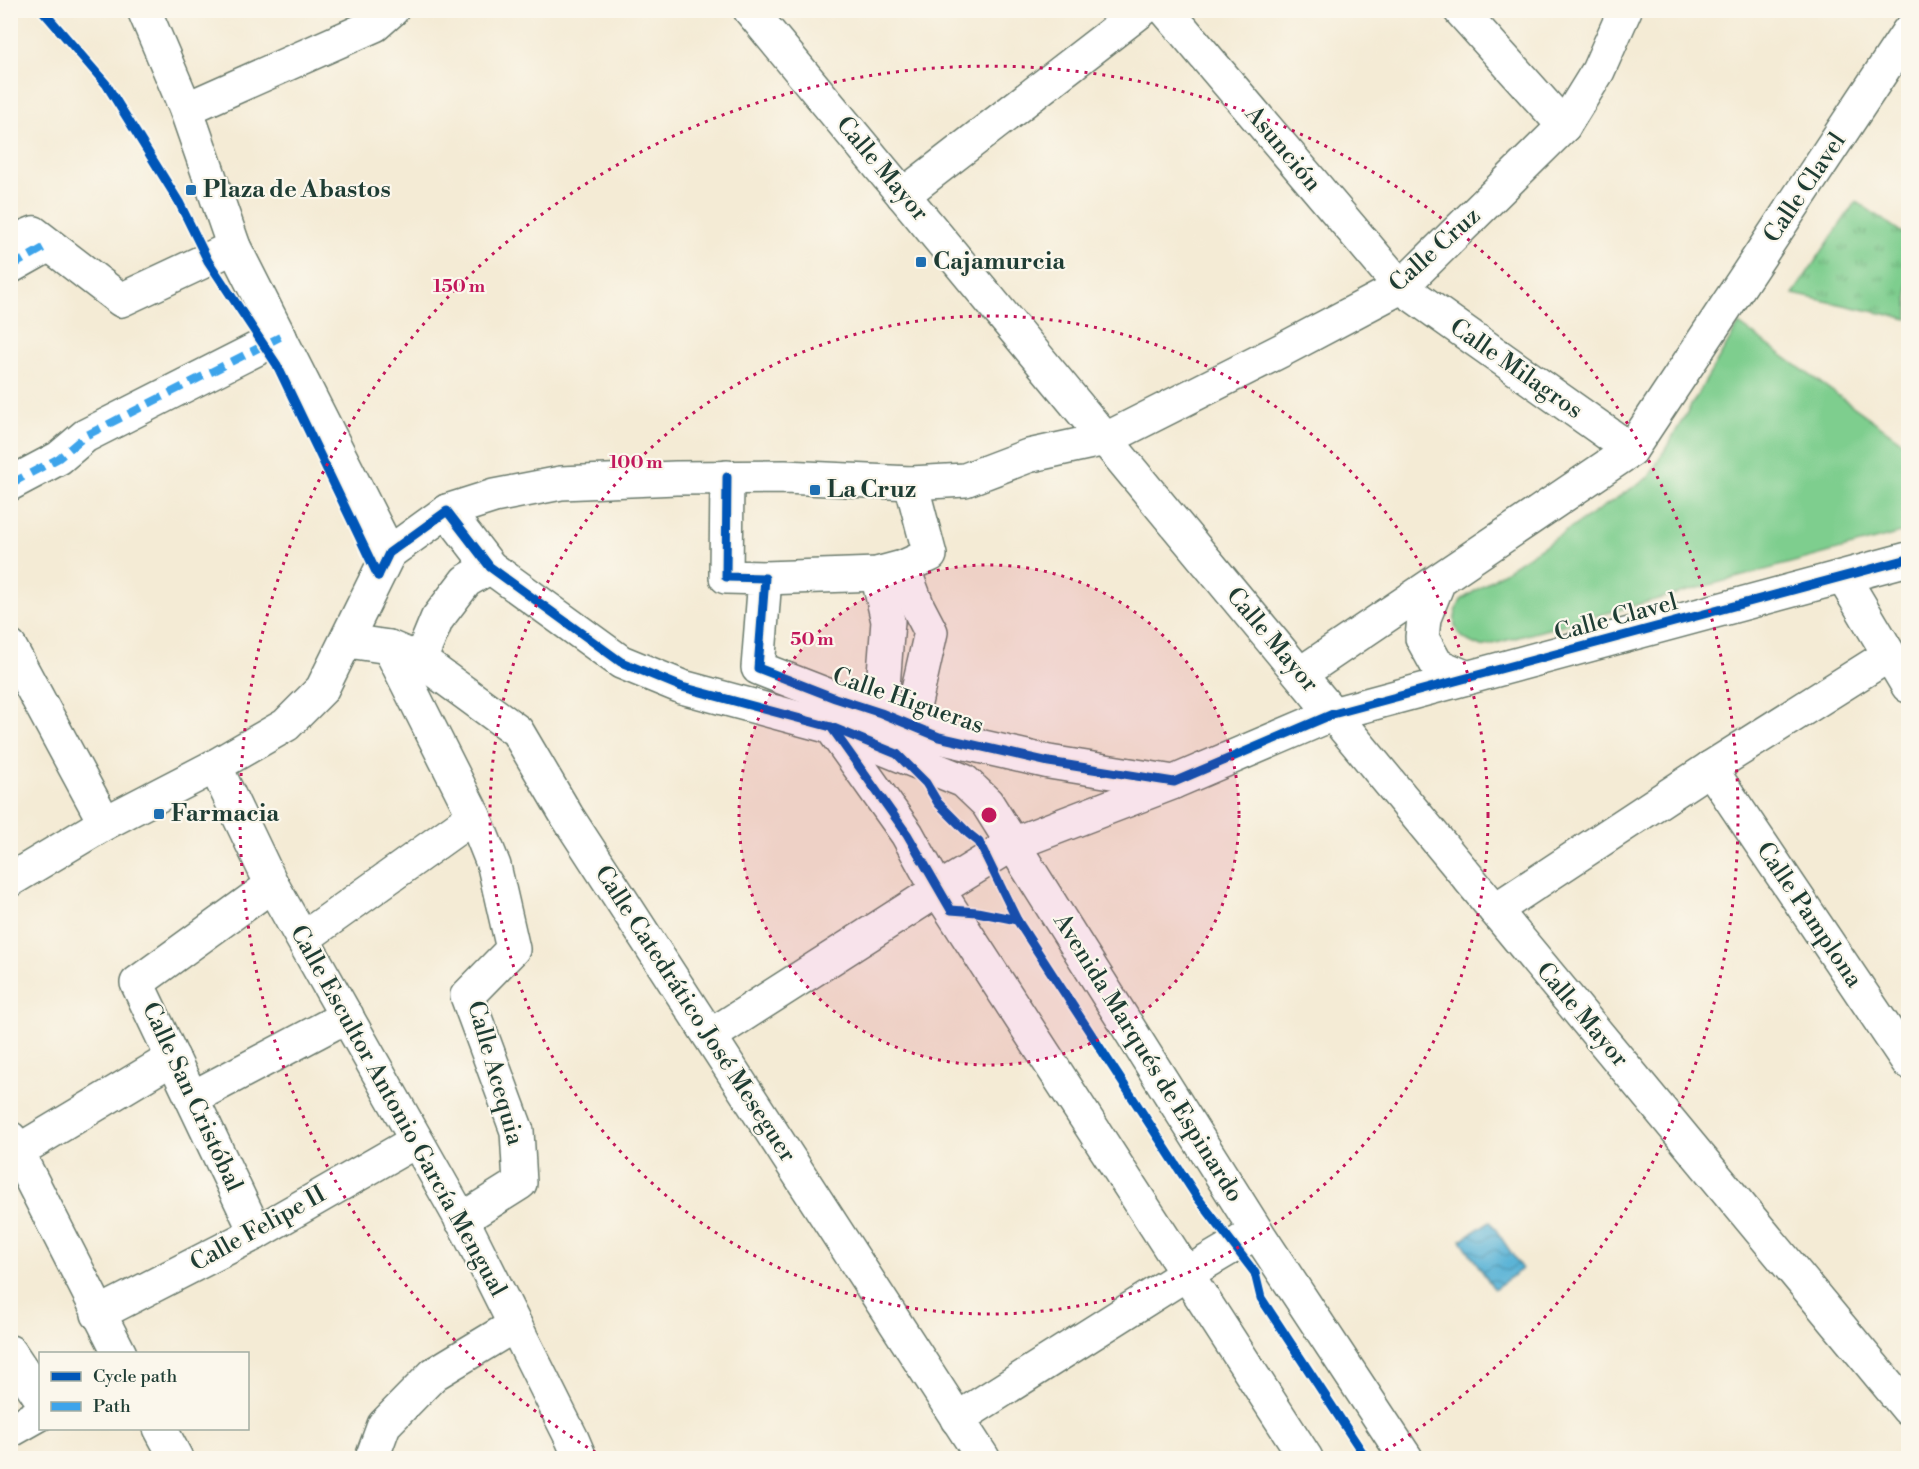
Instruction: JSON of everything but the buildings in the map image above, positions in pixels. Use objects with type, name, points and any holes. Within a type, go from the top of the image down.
[{"type":"street","points":[[10,880],[105,823],[286,725],[322,689],[389,553],[234,247],[186,109],[144,10]]},
{"type":"street","points":[[186,109],[375,24],[392,10]]},
{"type":"street","name":"Calle Mayor","points":[[750,10],[1908,1409]]},
{"type":"street","points":[[903,195],[1142,10]]},
{"type":"street","name":"Asunción","points":[[1166,10],[1401,287]]},
{"type":"street","points":[[1460,10],[1564,126]]},
{"type":"street","name":"Calle Cruz","points":[[389,553],[447,512],[494,496],[561,483],[727,477],[785,477],[911,483],[965,480],[1028,456],[1106,439],[1401,287],[1564,126],[1598,70],[1625,10]]},
{"type":"street","name":"Calle Clavel","points":[[1300,674],[1631,450],[1908,32]]},
{"type":"street","points":[[10,237],[14,241],[34,233],[121,300],[234,247]]},
{"type":"street","points":[[10,267],[49,245]]},
{"type":"street","name":"Calle Milagros","points":[[1401,287],[1631,450]]},
{"type":"street","points":[[10,484],[59,458],[85,436],[280,337]]},
{"type":"street","points":[[727,477],[726,577],[765,578],[890,571],[930,555],[911,483]]},
{"type":"street","name":"Avenida Marqués de Espinardo","points":[[447,512],[490,567],[621,662],[682,687],[831,727],[964,781],[987,803],[1257,1232],[1406,1458]]},
{"type":"street","name":"Calle Clavel","points":[[1333,714],[1908,559]]},
{"type":"street","points":[[420,660],[437,620],[466,581],[490,567]]},
{"type":"street","points":[[890,571],[918,607],[931,632],[895,719]]},
{"type":"street","points":[[890,571],[888,621],[895,719]]},
{"type":"street","points":[[1843,577],[1908,686]]},
{"type":"street","name":"Calle Higueras","points":[[765,578],[758,668],[939,737],[1049,762],[1174,782]]},
{"type":"street","points":[[1439,581],[1424,618],[1422,638],[1437,665],[1468,678]]},
{"type":"street","name":"Calle Catedrático José Meseguer","points":[[348,640],[388,647],[420,660],[517,731],[567,816],[982,1458]]},
{"type":"street","points":[[10,647],[105,823]]},
{"type":"street","name":"Calle Acequia","points":[[388,647],[474,816],[494,866],[513,949],[466,996],[517,1131],[520,1183],[461,1220]]},
{"type":"street","points":[[1495,910],[1710,768],[1889,655]]},
{"type":"street","points":[[710,1036],[1013,844],[1174,782],[1333,714]]},
{"type":"street","points":[[831,727],[907,834],[938,890],[1306,1458]]},
{"type":"street","name":"Calle Escultor Antonio García Mengual","points":[[214,766],[272,885],[304,938],[461,1220],[580,1458]]},
{"type":"street","name":"Calle Pamplona","points":[[1710,768],[1908,1062]]},
{"type":"street","points":[[304,938],[474,816]]},
{"type":"street","name":"Calle San Cristóbal","points":[[256,1233],[137,983],[272,885]]},
{"type":"street","points":[[192,1098],[347,1016]]},
{"type":"street","points":[[119,1352],[13,1149],[173,1058]]},
{"type":"street","name":"Calle Felipe II","points":[[98,1314],[256,1233],[416,1141]]},
{"type":"street","points":[[957,1419],[1186,1274],[1257,1232]]},
{"type":"street","points":[[372,1458],[384,1425],[434,1374],[515,1325]]},
{"type":"street","points":[[10,1352],[39,1396]]},
{"type":"street","points":[[10,1431],[39,1415]]},
{"type":"street","points":[[161,1430],[176,1458]]},
{"type":"green space","points":[[1856,201],[1908,237],[1908,319],[1793,294]]},
{"type":"green space","points":[[1739,324],[1908,446],[1908,531],[1482,647],[1460,635],[1456,630],[1455,617],[1461,600],[1649,477]]},
{"type":"water","points":[[1490,1221],[1522,1269],[1494,1289],[1461,1240]]},
{"type":"marked path","points":[[10,267],[49,245]]},
{"type":"marked path","points":[[10,484],[59,458],[85,436],[280,337]]},
{"type":"cycle path","points":[[42,10],[106,84],[179,202],[208,261],[277,365],[378,576]]},
{"type":"cycle path","points":[[727,477],[726,577],[765,578],[758,668],[939,737],[1049,762],[1174,782],[1333,714],[1908,559]]},
{"type":"cycle path","points":[[378,576],[389,553],[447,511],[490,567],[621,662],[682,687],[831,727],[897,754],[926,783],[938,803],[979,842],[1017,920],[1197,1197],[1255,1273],[1261,1298],[1366,1458]]},
{"type":"cycle path","points":[[831,727],[907,834],[951,910],[977,912],[1017,920]]},
{"type":"place","name":"Plaza de Abastos","points":[[191,190]]},
{"type":"place","name":"Cajamurcia","points":[[921,262]]},
{"type":"place","name":"La Cruz","points":[[815,490]]},
{"type":"place","name":"Farmacia","points":[[159,814]]}]
